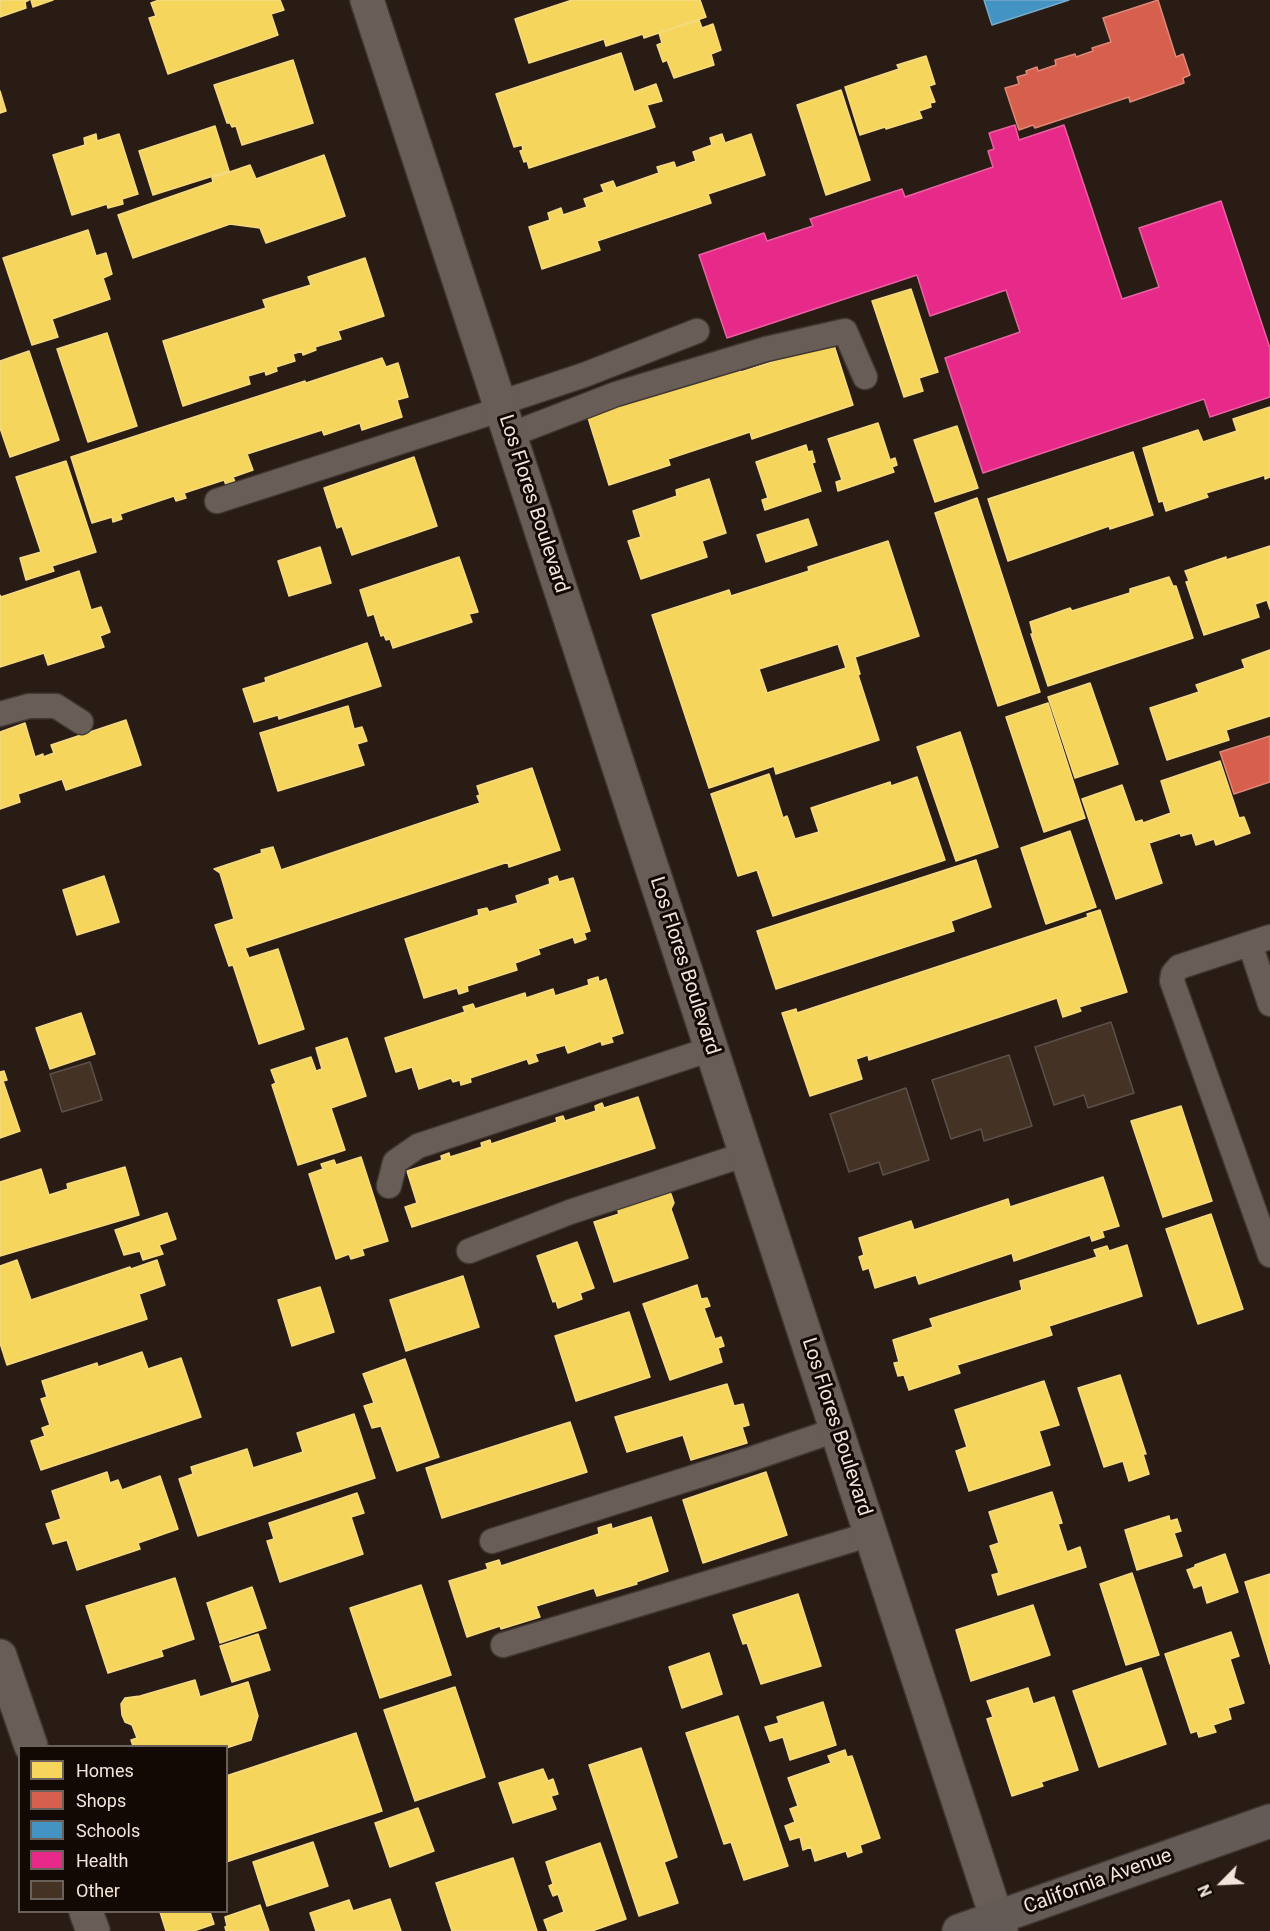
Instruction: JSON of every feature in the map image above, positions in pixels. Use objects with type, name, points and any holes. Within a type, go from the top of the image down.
[{"type":"main road","name":"California Avenue","points":[[959,1931],[999,1925],[1270,1821]]},
{"type":"street","name":"Los Flores Boulevard","points":[[368,0],[999,1925]]},
{"type":"street","points":[[0,1656],[31,1745]]},
{"type":"street","points":[[87,1913],[93,1931]]},
{"type":"lane","points":[[504,415],[584,375],[697,331]]},
{"type":"lane","points":[[217,501],[504,415],[616,394],[766,350],[846,331],[865,377]]},
{"type":"lane","points":[[0,714],[29,706],[56,706],[81,722]]},
{"type":"lane","points":[[1270,1004],[1260,940],[1179,968],[1173,974],[1172,981],[1270,1255]]},
{"type":"lane","points":[[389,1186],[395,1162],[418,1146],[711,1049]]},
{"type":"lane","points":[[470,1251],[570,1212],[746,1154]]},
{"type":"lane","points":[[492,1541],[836,1430]]},
{"type":"lane","points":[[502,1645],[871,1534]]},
{"type":"building: Homes","points":[[0,0],[29,0],[25,2],[26,8],[0,17]]},
{"type":"building: Homes","points":[[31,0],[53,0],[33,7]]},
{"type":"building: Homes","points":[[159,0],[280,0],[284,10],[271,14],[278,35],[168,74],[149,18],[156,16],[151,3]]},
{"type":"building: Homes","points":[[572,0],[700,0],[706,17],[644,38],[643,34],[606,46],[604,39],[529,63],[515,19]]},
{"type":"building: Homes","points":[[699,20],[702,28],[713,24],[721,50],[711,54],[714,65],[674,78],[667,60],[663,62],[657,45],[662,43],[659,33]]},
{"type":"building: Homes","points":[[621,53],[634,92],[656,84],[662,101],[647,105],[655,127],[529,168],[520,151],[523,150],[522,145],[514,147],[496,94]]},
{"type":"building: Homes","points":[[926,56],[935,84],[929,86],[935,102],[930,103],[931,107],[919,111],[922,118],[860,135],[845,87],[899,69],[897,65]]},
{"type":"building: Homes","points":[[293,60],[313,123],[242,145],[236,126],[232,127],[230,123],[227,123],[214,85]]},
{"type":"building: Homes","points":[[841,90],[870,180],[826,195],[797,105]]},
{"type":"building: Homes","points":[[0,91],[6,111],[0,113]]},
{"type":"building: Homes","points":[[215,126],[229,171],[153,195],[139,151]]},
{"type":"building: Homes","points":[[96,134],[97,141],[119,134],[138,194],[122,199],[123,204],[108,208],[107,204],[72,215],[53,155],[85,145],[84,138]]},
{"type":"building: Homes","points":[[722,134],[725,143],[751,134],[765,175],[708,194],[711,203],[597,241],[600,250],[542,269],[529,227],[550,220],[548,213],[561,208],[563,215],[587,207],[584,199],[604,192],[601,185],[613,181],[616,188],[659,173],[657,167],[674,162],[676,168],[696,161],[693,152],[712,145],[710,138]]},
{"type":"building: Homes","points":[[324,155],[345,216],[266,243],[260,228],[230,224],[133,258],[118,215],[213,182],[212,178],[250,165],[256,179]]},
{"type":"building: Homes","points":[[88,230],[96,256],[106,253],[112,274],[103,278],[110,299],[52,319],[58,337],[32,345],[3,258]]},
{"type":"building: Homes","points":[[365,258],[384,316],[338,331],[341,339],[315,347],[316,350],[303,355],[302,351],[293,354],[295,361],[276,367],[277,371],[266,375],[265,371],[248,376],[250,384],[183,406],[163,341],[266,308],[263,300],[311,285],[308,277]]},
{"type":"building: Homes","points":[[911,289],[938,372],[919,378],[923,391],[904,397],[872,301]]},
{"type":"building: Homes","points":[[107,333],[137,426],[88,442],[57,349]]},
{"type":"building: Homes","points":[[833,342],[853,405],[752,439],[750,432],[668,459],[670,465],[609,485],[585,408],[739,366],[741,372]]},
{"type":"building: Homes","points":[[29,351],[59,440],[10,457],[0,428],[0,361]]},
{"type":"building: Homes","points":[[382,358],[386,367],[398,363],[408,397],[397,400],[402,417],[362,430],[360,423],[324,435],[322,430],[247,454],[253,470],[233,477],[235,482],[226,485],[224,480],[184,493],[186,498],[176,501],[174,496],[120,514],[122,519],[113,522],[112,517],[92,523],[71,457]]},
{"type":"building: Homes","points":[[1270,407],[1270,477],[1265,479],[1265,475],[1206,493],[1208,497],[1166,511],[1163,501],[1159,502],[1143,448],[1198,430],[1203,442],[1237,431],[1233,419]]},
{"type":"building: Homes","points":[[878,423],[890,460],[895,458],[897,465],[892,467],[894,472],[838,491],[836,482],[842,480],[828,439]]},
{"type":"building: Homes","points":[[957,426],[978,488],[935,502],[914,440]]},
{"type":"building: Homes","points":[[806,445],[808,452],[812,451],[815,462],[812,463],[821,491],[765,510],[762,500],[768,498],[756,462]]},
{"type":"building: Homes","points":[[1133,452],[1153,515],[1110,529],[1109,526],[1008,561],[988,499]]},
{"type":"building: Homes","points":[[414,457],[437,526],[352,555],[342,526],[337,528],[324,488]]},
{"type":"building: Homes","points":[[66,461],[96,552],[52,566],[54,571],[26,580],[20,558],[41,552],[16,477]]},
{"type":"building: Homes","points":[[709,479],[726,533],[702,541],[707,557],[641,579],[628,541],[641,537],[633,511],[677,496],[676,490]]},
{"type":"building: Homes","points":[[977,498],[1040,692],[998,706],[935,513]]},
{"type":"building: Homes","points":[[808,519],[817,545],[766,562],[757,535]]},
{"type":"building: Homes","points":[[888,541],[919,636],[855,657],[860,674],[858,675],[879,740],[776,774],[774,766],[709,788],[652,615],[729,590],[731,596],[809,571],[808,567]],"holes":[[[838,644],[846,668],[767,693],[759,669]]]},
{"type":"building: Homes","points":[[1270,546],[1270,609],[1267,600],[1255,604],[1259,617],[1204,635],[1186,582],[1189,581],[1185,571],[1226,557],[1226,560]]},
{"type":"building: Homes","points":[[320,547],[331,583],[289,596],[278,561]]},
{"type":"building: Homes","points":[[459,557],[478,612],[469,614],[472,622],[393,648],[390,639],[386,640],[384,635],[381,636],[374,614],[368,616],[360,590]]},
{"type":"building: Homes","points":[[79,571],[91,610],[101,607],[110,632],[100,636],[104,647],[48,665],[44,653],[0,667],[0,595],[1,597]]},
{"type":"building: Homes","points":[[1169,577],[1173,586],[1176,586],[1193,638],[1048,686],[1031,634],[1033,634],[1030,622],[1070,608],[1072,611],[1130,593],[1130,589]]},
{"type":"building: Homes","points":[[367,643],[381,686],[279,719],[278,715],[254,722],[243,689],[266,682],[265,678]]},
{"type":"building: Homes","points":[[1270,650],[1270,716],[1226,730],[1229,740],[1167,760],[1150,708],[1199,692],[1196,685],[1245,668],[1242,660]]},
{"type":"building: Homes","points":[[1090,683],[1118,764],[1075,778],[1048,697]]},
{"type":"building: Homes","points":[[1048,703],[1085,818],[1044,832],[1006,717]]},
{"type":"building: Homes","points":[[348,706],[354,729],[362,727],[367,741],[357,744],[364,765],[278,791],[260,733]]},
{"type":"building: Homes","points":[[126,720],[141,765],[66,790],[62,779],[18,794],[20,802],[0,809],[0,732],[25,723],[35,757],[43,754],[43,757],[54,753],[51,745]]},
{"type":"building: Homes","points":[[960,732],[998,847],[956,861],[917,747]]},
{"type":"building: Homes","points":[[1220,761],[1239,818],[1244,817],[1250,833],[1216,845],[1214,839],[1196,845],[1192,833],[1181,836],[1180,833],[1149,843],[1162,883],[1116,899],[1082,799],[1122,785],[1135,822],[1142,820],[1143,823],[1171,813],[1161,781]]},
{"type":"building: Homes","points":[[532,768],[560,850],[509,867],[508,862],[245,948],[249,958],[278,949],[304,1029],[259,1044],[233,965],[229,966],[215,925],[234,919],[220,873],[214,869],[273,847],[281,870],[480,803],[477,786]]},
{"type":"building: Homes","points":[[769,774],[783,818],[787,816],[795,839],[819,832],[811,808],[890,782],[891,786],[917,777],[945,860],[773,916],[757,870],[738,876],[711,794]]},
{"type":"building: Homes","points":[[1070,831],[1096,907],[1046,924],[1021,848]]},
{"type":"building: Homes","points":[[976,860],[991,907],[951,921],[954,931],[776,989],[757,931]]},
{"type":"building: Homes","points":[[104,876],[119,922],[77,935],[63,890]]},
{"type":"building: Homes","points":[[557,876],[559,882],[573,878],[590,931],[584,933],[586,939],[575,943],[573,937],[538,949],[540,954],[515,963],[517,970],[467,986],[468,991],[459,994],[457,988],[424,998],[405,939],[479,915],[478,910],[487,908],[489,912],[518,903],[516,896],[550,884],[549,879]]},
{"type":"building: Homes","points":[[1100,910],[1127,992],[1079,1007],[1081,1011],[1063,1017],[1057,998],[869,1060],[868,1055],[856,1059],[862,1079],[810,1096],[782,1013],[796,1009],[797,1013],[1088,917],[1087,914]]},
{"type":"building: Homes","points":[[598,977],[599,982],[606,979],[623,1033],[611,1037],[613,1042],[602,1045],[601,1041],[568,1053],[565,1045],[535,1054],[538,1061],[529,1064],[527,1059],[470,1078],[471,1082],[461,1085],[460,1080],[453,1082],[451,1078],[419,1089],[412,1067],[396,1072],[385,1038],[465,1012],[463,1007],[473,1004],[475,1009],[525,993],[526,998],[553,989],[555,996],[589,985],[588,980]]},
{"type":"building: Homes","points":[[81,1013],[95,1054],[50,1069],[36,1028]]},
{"type":"building: Homes","points":[[347,1038],[366,1096],[331,1108],[345,1150],[298,1165],[272,1085],[276,1083],[271,1070],[311,1057],[316,1071],[322,1069],[316,1048]]},
{"type":"building: Homes","points":[[4,1071],[7,1080],[3,1081],[20,1131],[0,1138],[0,1072]]},
{"type":"building: Homes","points":[[638,1097],[655,1148],[412,1227],[405,1207],[417,1203],[407,1171],[442,1160],[441,1156],[449,1153],[450,1157],[482,1147],[481,1143],[490,1140],[491,1144],[557,1122],[556,1118],[563,1116],[565,1121],[596,1111],[595,1106],[602,1103],[604,1108]]},
{"type":"building: Homes","points":[[1181,1106],[1212,1201],[1163,1217],[1131,1121]]},
{"type":"building: Homes","points":[[361,1157],[388,1241],[362,1249],[364,1255],[351,1259],[349,1254],[336,1259],[309,1174],[323,1169],[321,1164],[334,1160],[336,1165]]},
{"type":"building: Homes","points":[[125,1167],[139,1215],[0,1256],[0,1182],[41,1169],[49,1195],[68,1189],[67,1184]]},
{"type":"building: Homes","points":[[1103,1177],[1119,1226],[1102,1231],[1104,1237],[1092,1241],[1090,1235],[1014,1261],[1012,1253],[919,1284],[916,1275],[875,1288],[869,1268],[863,1270],[859,1257],[864,1255],[859,1238],[911,1221],[914,1230],[1008,1199],[1010,1207]]},
{"type":"building: Homes","points":[[664,1188],[671,1194],[674,1203],[671,1209],[688,1258],[614,1282],[594,1222],[619,1214],[616,1205]]},
{"type":"building: Homes","points":[[167,1213],[176,1239],[159,1245],[163,1254],[143,1260],[140,1251],[124,1255],[115,1230]]},
{"type":"building: Homes","points":[[1211,1214],[1243,1309],[1198,1324],[1166,1229]]},
{"type":"building: Homes","points":[[577,1242],[594,1288],[580,1293],[582,1299],[558,1308],[556,1301],[553,1302],[537,1256]]},
{"type":"building: Homes","points":[[1127,1245],[1142,1296],[1049,1326],[1052,1335],[957,1365],[960,1373],[909,1390],[904,1375],[898,1376],[894,1363],[899,1362],[893,1340],[933,1327],[930,1319],[1022,1290],[1020,1281],[1097,1257],[1094,1250],[1107,1246],[1109,1251]]},
{"type":"building: Homes","points":[[17,1260],[31,1300],[157,1260],[165,1285],[139,1294],[147,1319],[7,1365],[0,1343],[0,1266]]},
{"type":"building: Homes","points":[[463,1276],[479,1327],[406,1351],[390,1300]]},
{"type":"building: Homes","points":[[697,1285],[701,1299],[707,1298],[710,1306],[704,1308],[715,1339],[721,1337],[724,1346],[718,1348],[722,1362],[670,1380],[643,1304]]},
{"type":"building: Homes","points":[[320,1287],[334,1332],[292,1346],[278,1300]]},
{"type":"building: Homes","points":[[629,1312],[650,1377],[576,1401],[555,1336]]},
{"type":"building: Homes","points":[[142,1352],[148,1369],[181,1358],[201,1417],[41,1470],[31,1441],[45,1436],[42,1428],[50,1425],[41,1399],[47,1397],[42,1381],[97,1363],[98,1367]]},
{"type":"building: Homes","points":[[405,1359],[439,1457],[397,1471],[381,1426],[372,1428],[364,1406],[374,1403],[363,1374]]},
{"type":"building: Homes","points":[[1120,1375],[1146,1454],[1143,1454],[1149,1474],[1129,1481],[1123,1461],[1104,1467],[1078,1388]]},
{"type":"building: Homes","points":[[1044,1381],[1059,1425],[1039,1431],[1050,1465],[969,1491],[956,1451],[967,1447],[955,1410]]},
{"type":"building: Homes","points":[[727,1384],[734,1406],[743,1404],[749,1425],[742,1427],[747,1443],[691,1460],[683,1435],[627,1452],[615,1417]]},
{"type":"building: Homes","points":[[354,1414],[375,1478],[198,1536],[179,1479],[193,1474],[191,1467],[247,1449],[253,1468],[303,1452],[297,1433]]},
{"type":"building: Homes","points":[[570,1422],[587,1472],[442,1518],[426,1468]]},
{"type":"building: Homes","points":[[107,1472],[110,1483],[118,1480],[122,1490],[160,1476],[178,1529],[138,1543],[140,1549],[77,1570],[67,1540],[53,1544],[46,1524],[61,1519],[52,1491]]},
{"type":"building: Homes","points":[[766,1472],[787,1535],[703,1563],[683,1500]]},
{"type":"building: Homes","points":[[1052,1492],[1062,1523],[1058,1524],[1067,1552],[1080,1547],[1086,1567],[998,1595],[992,1575],[999,1573],[990,1546],[999,1543],[989,1512]]},
{"type":"building: Homes","points":[[357,1493],[364,1513],[351,1517],[363,1554],[280,1582],[267,1541],[274,1539],[269,1523]]},
{"type":"building: Homes","points":[[1169,1516],[1170,1521],[1177,1519],[1181,1531],[1174,1533],[1182,1556],[1137,1570],[1125,1530]]},
{"type":"building: Homes","points":[[651,1517],[668,1571],[636,1582],[637,1584],[597,1596],[594,1588],[536,1606],[540,1617],[501,1629],[500,1626],[467,1637],[449,1581],[488,1569],[486,1564],[499,1560],[501,1566],[599,1534],[598,1528],[611,1524],[612,1529]]},
{"type":"building: Homes","points":[[1225,1554],[1238,1592],[1207,1603],[1202,1585],[1194,1588],[1187,1570]]},
{"type":"building: Homes","points":[[1132,1573],[1159,1655],[1126,1665],[1100,1584]]},
{"type":"building: Homes","points":[[1270,1574],[1270,1664],[1245,1582]]},
{"type":"building: Homes","points":[[175,1578],[194,1639],[161,1650],[163,1656],[108,1673],[86,1606]]},
{"type":"building: Homes","points":[[421,1585],[451,1675],[380,1698],[350,1608]]},
{"type":"building: Homes","points":[[252,1587],[266,1628],[220,1643],[207,1603]]},
{"type":"building: Homes","points":[[798,1594],[821,1666],[761,1684],[747,1643],[743,1644],[733,1615]]},
{"type":"building: Homes","points":[[1033,1605],[1050,1655],[971,1681],[956,1630]]},
{"type":"building: Homes","points":[[1231,1632],[1239,1656],[1230,1659],[1244,1703],[1228,1708],[1231,1719],[1213,1725],[1216,1732],[1199,1737],[1197,1731],[1191,1733],[1165,1654]]},
{"type":"building: Homes","points":[[258,1634],[270,1670],[232,1682],[220,1646]]},
{"type":"building: Homes","points":[[709,1653],[722,1694],[682,1708],[669,1667]]},
{"type":"building: Homes","points":[[1141,1668],[1166,1744],[1099,1767],[1073,1691]]},
{"type":"building: Homes","points":[[195,1680],[200,1697],[248,1682],[258,1716],[251,1740],[228,1747],[228,1745],[133,1745],[131,1740],[137,1738],[132,1725],[125,1722],[121,1704],[125,1698]]},
{"type":"building: Homes","points":[[455,1687],[485,1777],[415,1801],[384,1710]]},
{"type":"building: Homes","points":[[1028,1688],[1033,1704],[1054,1697],[1078,1770],[1041,1782],[1043,1786],[1012,1796],[987,1719],[993,1717],[987,1701]]},
{"type":"building: Homes","points":[[823,1702],[836,1745],[790,1760],[783,1737],[770,1741],[765,1727],[779,1723],[777,1717]]},
{"type":"building: Homes","points":[[738,1716],[788,1866],[744,1880],[731,1842],[724,1844],[686,1733]]},
{"type":"building: Homes","points":[[356,1733],[382,1811],[228,1861],[228,1775]]},
{"type":"building: Homes","points":[[641,1748],[677,1857],[664,1862],[678,1903],[639,1916],[589,1765]]},
{"type":"building: Homes","points":[[845,1750],[847,1757],[852,1756],[880,1838],[860,1845],[862,1852],[848,1857],[846,1851],[815,1861],[811,1847],[803,1850],[800,1837],[790,1840],[785,1826],[795,1822],[790,1809],[798,1806],[788,1778],[831,1763],[828,1756]]},
{"type":"building: Homes","points":[[543,1769],[548,1781],[553,1779],[558,1794],[551,1796],[556,1809],[513,1823],[499,1783]]},
{"type":"building: Homes","points":[[418,1808],[434,1851],[390,1867],[375,1823]]},
{"type":"building: Homes","points":[[313,1842],[328,1886],[267,1906],[253,1862]]},
{"type":"building: Homes","points":[[600,1843],[626,1919],[592,1931],[548,1931],[544,1920],[564,1912],[558,1894],[553,1896],[549,1886],[553,1884],[546,1862]]},
{"type":"building: Homes","points":[[513,1858],[537,1931],[452,1931],[436,1883]]},
{"type":"building: Homes","points":[[390,1899],[401,1931],[316,1931],[310,1913],[349,1900],[353,1911]]},
{"type":"building: Homes","points":[[260,1905],[269,1931],[226,1931],[225,1917]]},
{"type":"building: Homes","points":[[160,1913],[210,1913],[214,1924],[194,1931],[166,1931]]},
{"type":"building: Shops","points":[[1158,0],[1176,57],[1183,54],[1190,75],[1183,78],[1184,83],[1130,102],[1129,97],[1035,128],[1033,125],[1019,130],[1005,88],[1019,84],[1017,77],[1027,74],[1026,71],[1037,67],[1038,71],[1056,65],[1055,60],[1075,54],[1076,57],[1093,51],[1092,48],[1111,42],[1103,18]]},
{"type":"building: Shops","points":[[1270,736],[1270,782],[1234,794],[1220,752]]},
{"type":"building: Schools","points":[[984,0],[1069,0],[992,25]]},
{"type":"building: Health","points":[[1015,125],[1019,140],[1064,125],[1122,299],[1159,287],[1139,228],[1221,201],[1270,348],[1270,397],[1210,417],[1204,399],[983,473],[945,358],[1020,332],[1006,290],[930,316],[917,275],[727,338],[699,255],[764,233],[767,241],[813,226],[810,219],[902,189],[905,197],[993,167],[988,151],[994,149],[989,133]]},
{"type":"building: Other","points":[[1111,1022],[1134,1093],[1088,1108],[1084,1095],[1054,1105],[1035,1047]]},
{"type":"building: Other","points":[[1009,1055],[1032,1126],[984,1141],[981,1129],[951,1139],[932,1080]]},
{"type":"building: Other","points":[[90,1062],[102,1100],[62,1112],[50,1074]]},
{"type":"building: Other","points":[[906,1088],[929,1160],[883,1175],[879,1162],[849,1172],[830,1114]]}]
